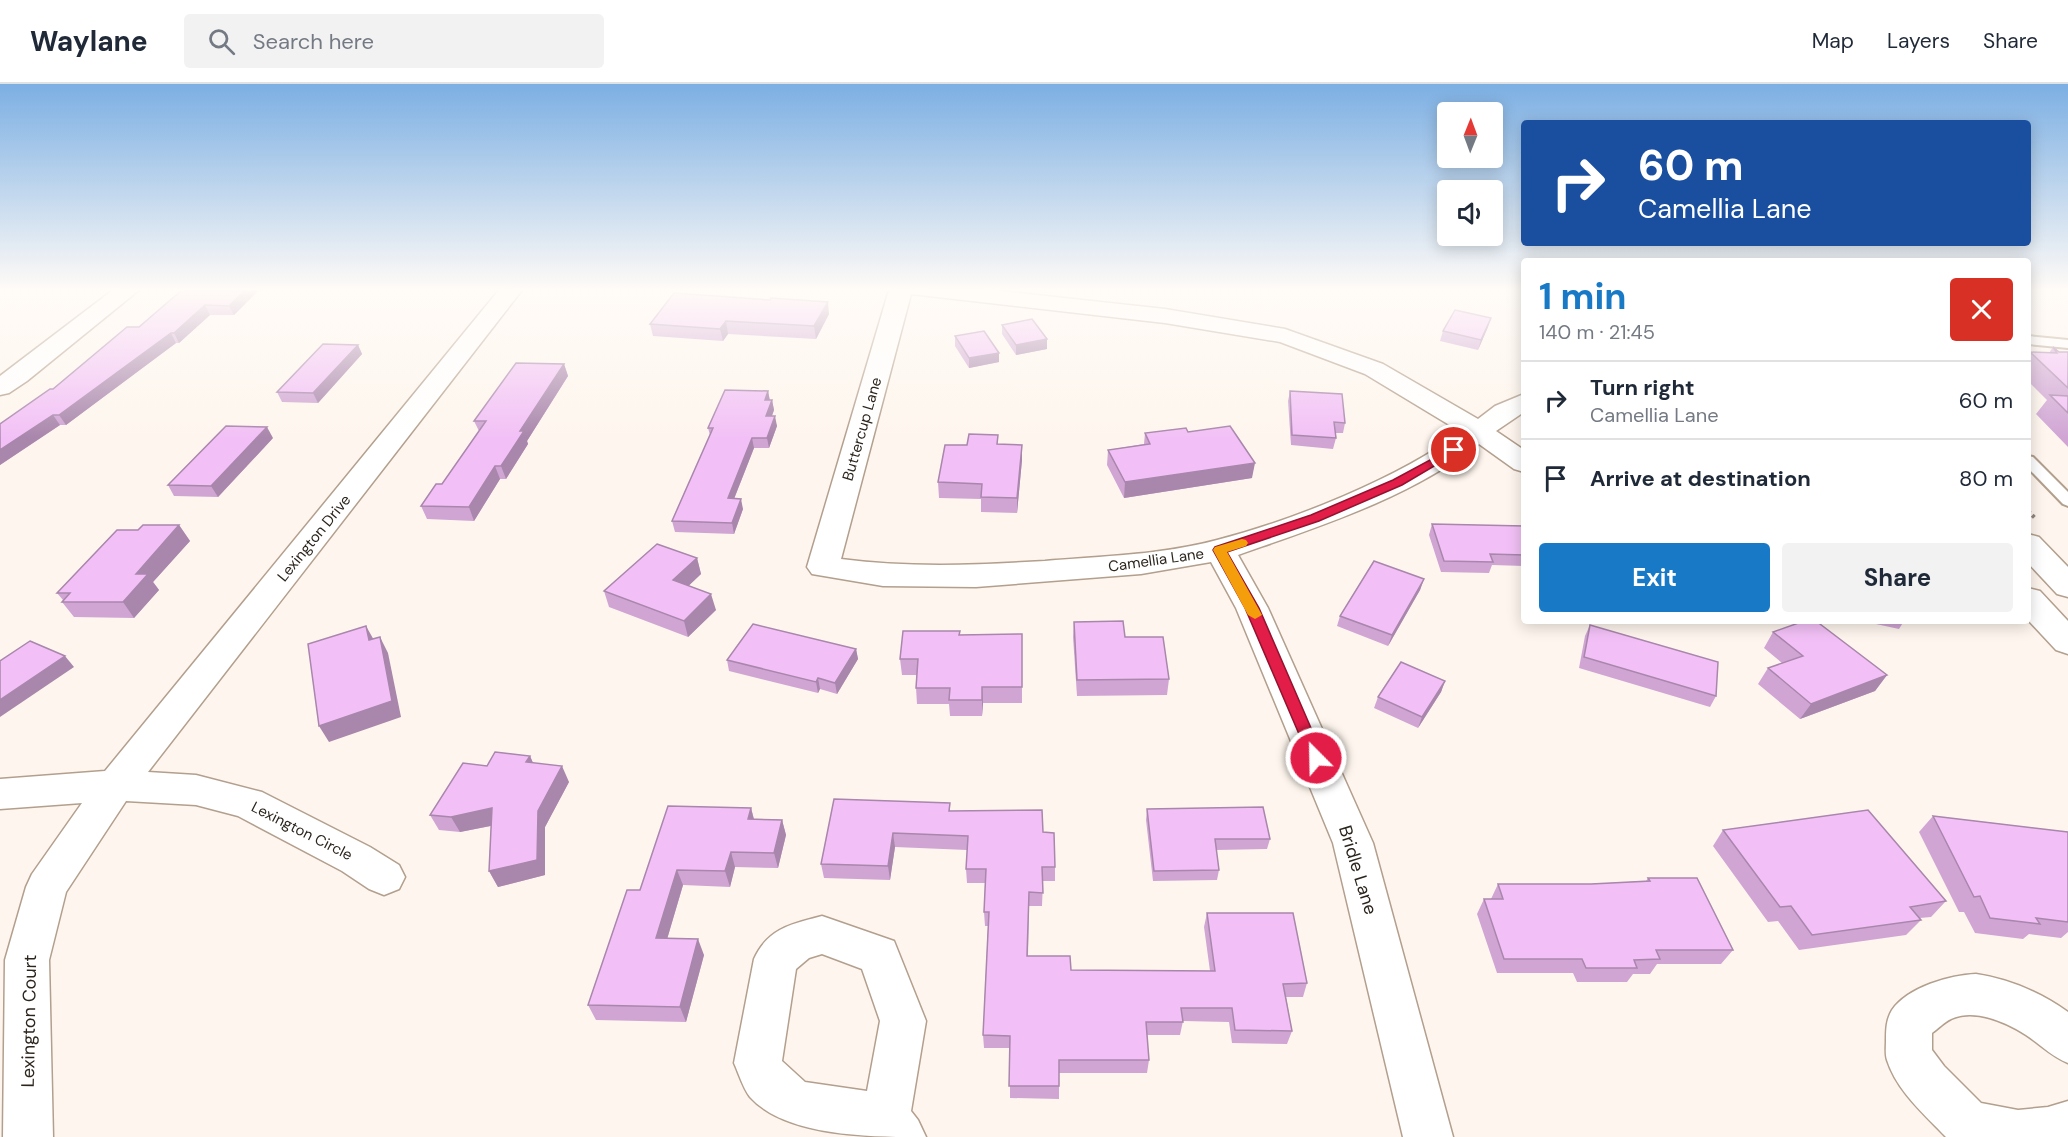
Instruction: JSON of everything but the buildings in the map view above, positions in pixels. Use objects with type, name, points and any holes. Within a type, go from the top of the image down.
[{"type":"street","points":[[0,387],[65,339]]},
{"type":"street","name":"Lexington Drive","points":[[117,785],[472,339]]},
{"type":"street","name":"Buttercup Lane","points":[[824,567],[887,339]]},
{"type":"street","points":[[1293,339],[1374,369],[1450,412],[1521,461]]},
{"type":"street","name":"Camellia Lane","points":[[824,567],[883,575],[976,576],[1141,564],[1220,550],[1315,518],[1398,482],[1454,450],[1478,430],[1521,404]]},
{"type":"street","points":[[2031,547],[2068,586]]},
{"type":"street","name":"Bridle Lane","points":[[1220,550],[1252,608],[1353,843],[1428,1137]]},
{"type":"street","name":"Lexington Circle","points":[[0,794],[117,785],[196,790],[248,803],[356,859],[384,877]]},
{"type":"street","name":"Lexington Court","points":[[28,1137],[27,960],[46,887],[117,785]]},
{"type":"street","points":[[2068,1041],[2031,1012],[2001,1000],[1965,995],[1943,1000],[1909,1024],[1909,1057],[1927,1083],[1967,1131],[2018,1135],[2048,1132],[2068,1125]]},
{"type":"lane","points":[[2031,341],[2068,344]]},
{"type":"lane","points":[[2031,344],[2039,353]]},
{"type":"lane","points":[[2031,463],[2068,501]]},
{"type":"slow traffic","points":[[1242,543],[1220,550],[1255,615]]},
{"type":"route","points":[[1316,758],[1252,608],[1220,550],[1315,518],[1398,482],[1454,450]]}]
